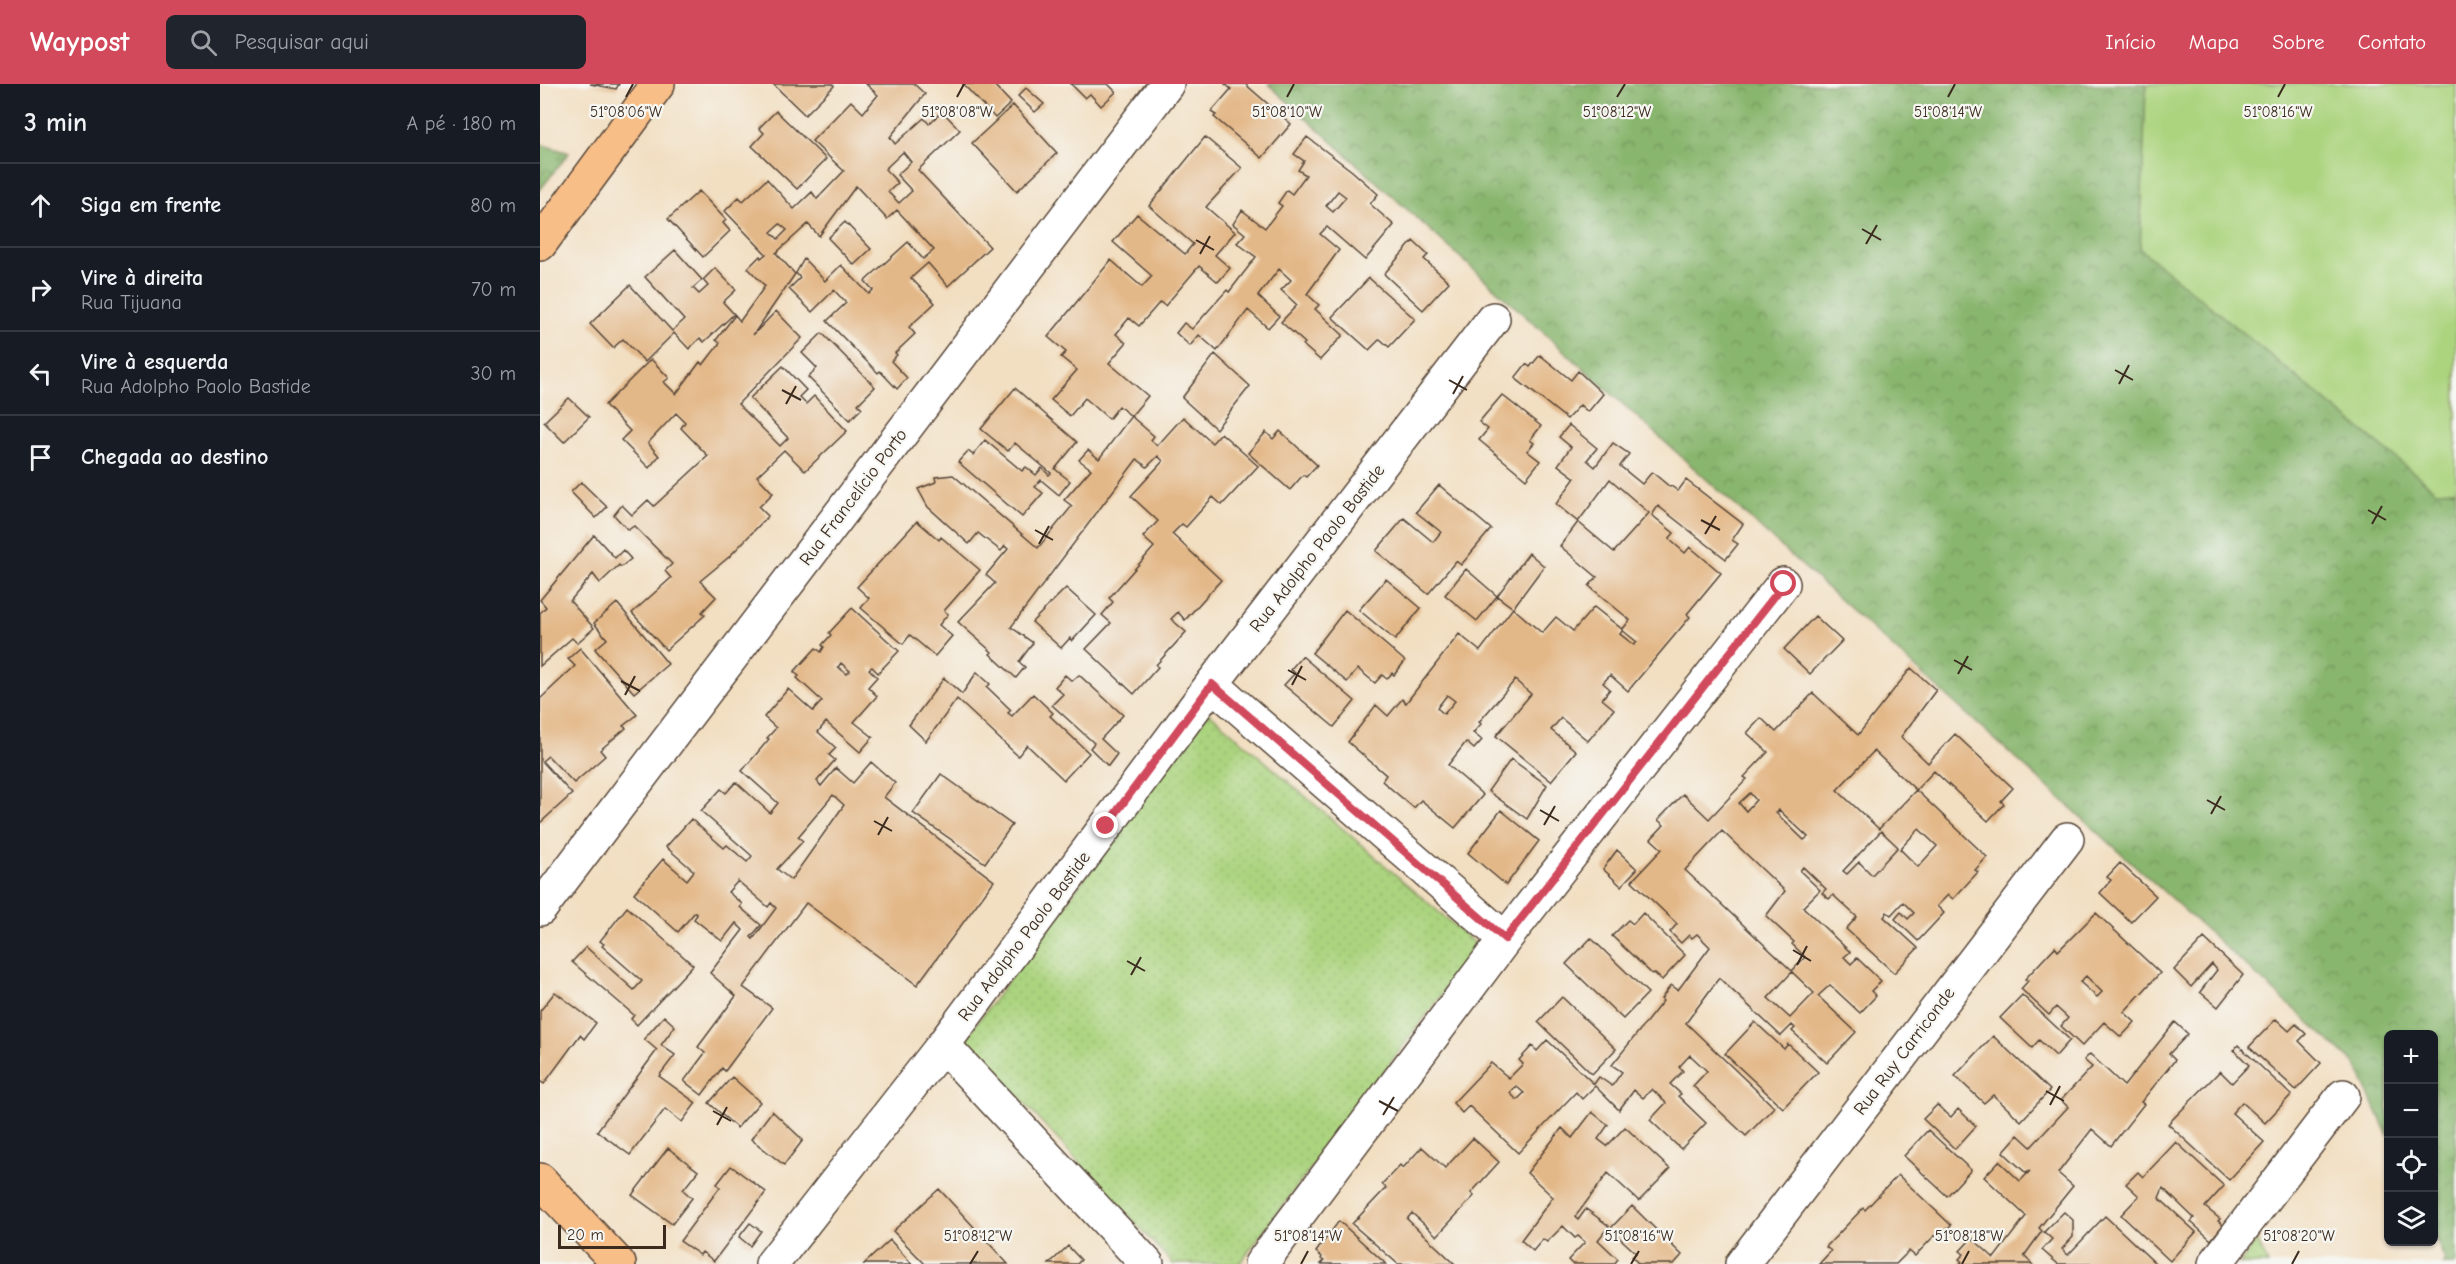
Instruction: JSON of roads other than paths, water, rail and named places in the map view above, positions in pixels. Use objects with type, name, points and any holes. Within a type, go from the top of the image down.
[{"type":"main road","points":[[540,244],[658,84]]},
{"type":"main road","points":[[540,1180],[619,1264]]},
{"type":"street","name":"Rua Francelício Porto","points":[[540,909],[1167,84]]},
{"type":"street","name":"Rua Adolpho Paolo Bastide","points":[[772,1264],[943,1046],[1212,684],[1493,319]]},
{"type":"street","points":[[1261,1264],[1505,939],[1784,584]]},
{"type":"street","points":[[1212,684],[1505,939]]},
{"type":"street","name":"Rua Ruy Carriconde","points":[[1742,1264],[2067,839]]},
{"type":"street","points":[[943,1046],[1147,1264]]},
{"type":"street","points":[[2216,1264],[2343,1096]]}]
